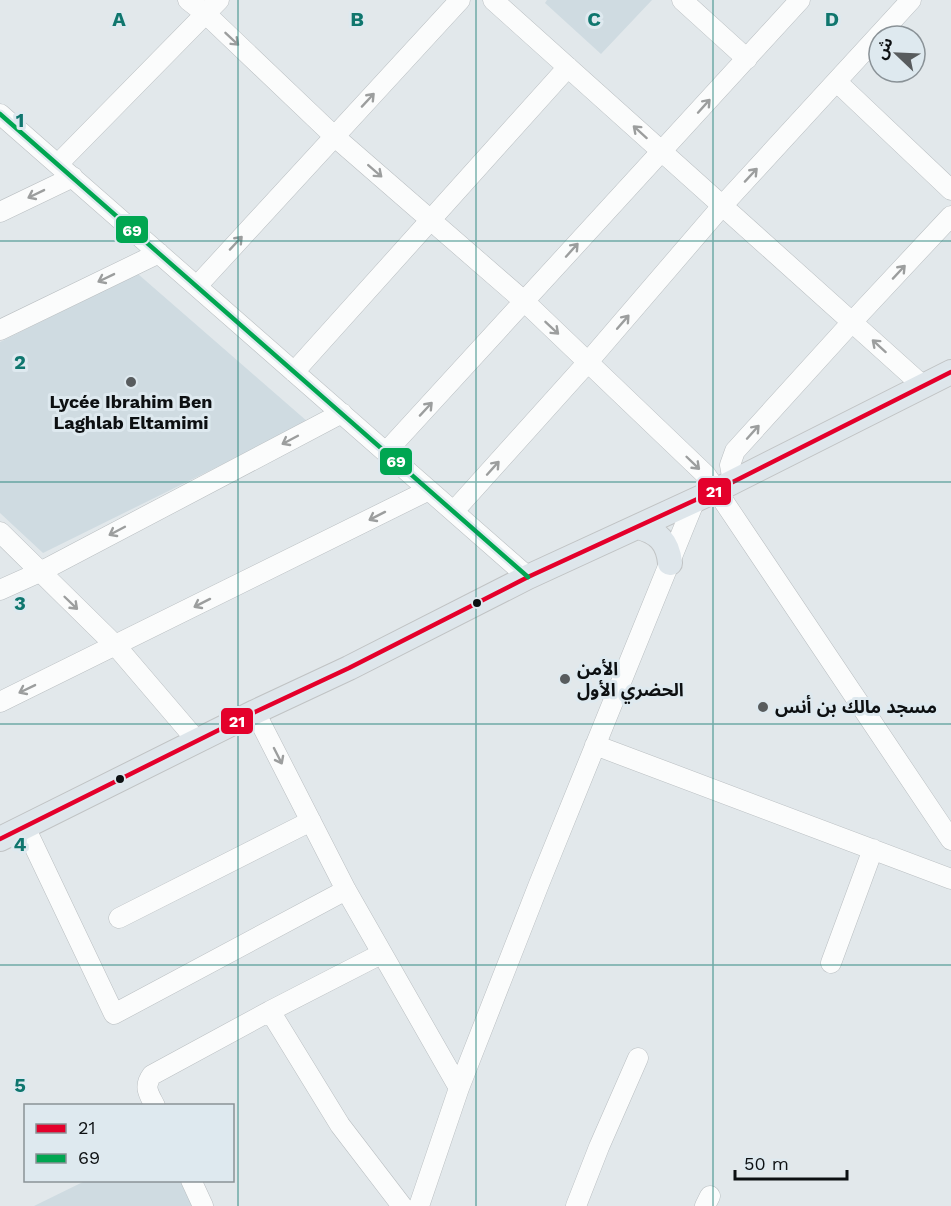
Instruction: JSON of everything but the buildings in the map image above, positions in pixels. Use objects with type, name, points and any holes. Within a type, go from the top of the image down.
[{"type":"main road","points":[[0,839],[528,577],[725,486],[951,372]]},
{"type":"main road","points":[[638,527],[656,534],[663,540],[670,563]]},
{"type":"street","points":[[188,0],[212,7],[334,136],[525,302],[706,475],[725,486],[951,840]]},
{"type":"street","points":[[197,286],[460,0]]},
{"type":"street","points":[[493,0],[922,385]]},
{"type":"street","points":[[682,0],[747,59]]},
{"type":"street","points":[[386,452],[800,0]]},
{"type":"street","points":[[453,511],[588,362],[722,206],[911,0]]},
{"type":"street","points":[[0,212],[65,170],[212,7]]},
{"type":"street","points":[[294,372],[568,67]]},
{"type":"street","points":[[837,82],[951,190]]},
{"type":"street","points":[[0,114],[528,577]]},
{"type":"street","points":[[725,486],[729,465],[735,451],[951,216]]},
{"type":"street","points":[[0,330],[159,253]]},
{"type":"street","points":[[0,591],[342,413]]},
{"type":"street","points":[[0,702],[429,490]]},
{"type":"street","points":[[419,1206],[459,1088],[695,500]]},
{"type":"street","points":[[0,532],[116,646],[198,741]]},
{"type":"street","points":[[255,712],[346,890],[459,1088]]},
{"type":"street","points":[[595,745],[951,879]]},
{"type":"street","points":[[119,918],[311,821]]},
{"type":"street","points":[[25,827],[114,1014],[346,890]]},
{"type":"street","points":[[831,963],[873,849]]},
{"type":"street","points":[[154,1104],[147,1089],[152,1075],[381,954]]},
{"type":"street","points":[[270,1011],[340,1125],[402,1206]]},
{"type":"street","points":[[576,1206],[638,1058]]},
{"type":"street","points":[[192,1182],[203,1206]]},
{"type":"shaded area","points":[[547,0],[652,0],[601,54],[545,3]]},
{"type":"shaded area","name":"Lycée Ibrahim Ben Laghlab Eltamimi","points":[[138,274],[308,422],[43,553],[0,513],[0,342]]},
{"type":"shaded area","points":[[83,1182],[189,1182],[201,1206],[34,1206]]},
{"type":"transit line","name":"69","points":[[0,114],[528,577]]},
{"type":"transit line","name":"21","points":[[0,839],[255,712],[349,668],[528,577],[717,490],[951,372]]},
{"type":"place","name":"Lycée Ibrahim Ben Laghlab Eltamimi","points":[[131,382]]},
{"type":"place","name":"الأمن الحضري الأول","points":[[565,679]]},
{"type":"place","name":"مسجد مالك بن أنس","points":[[763,707]]}]
